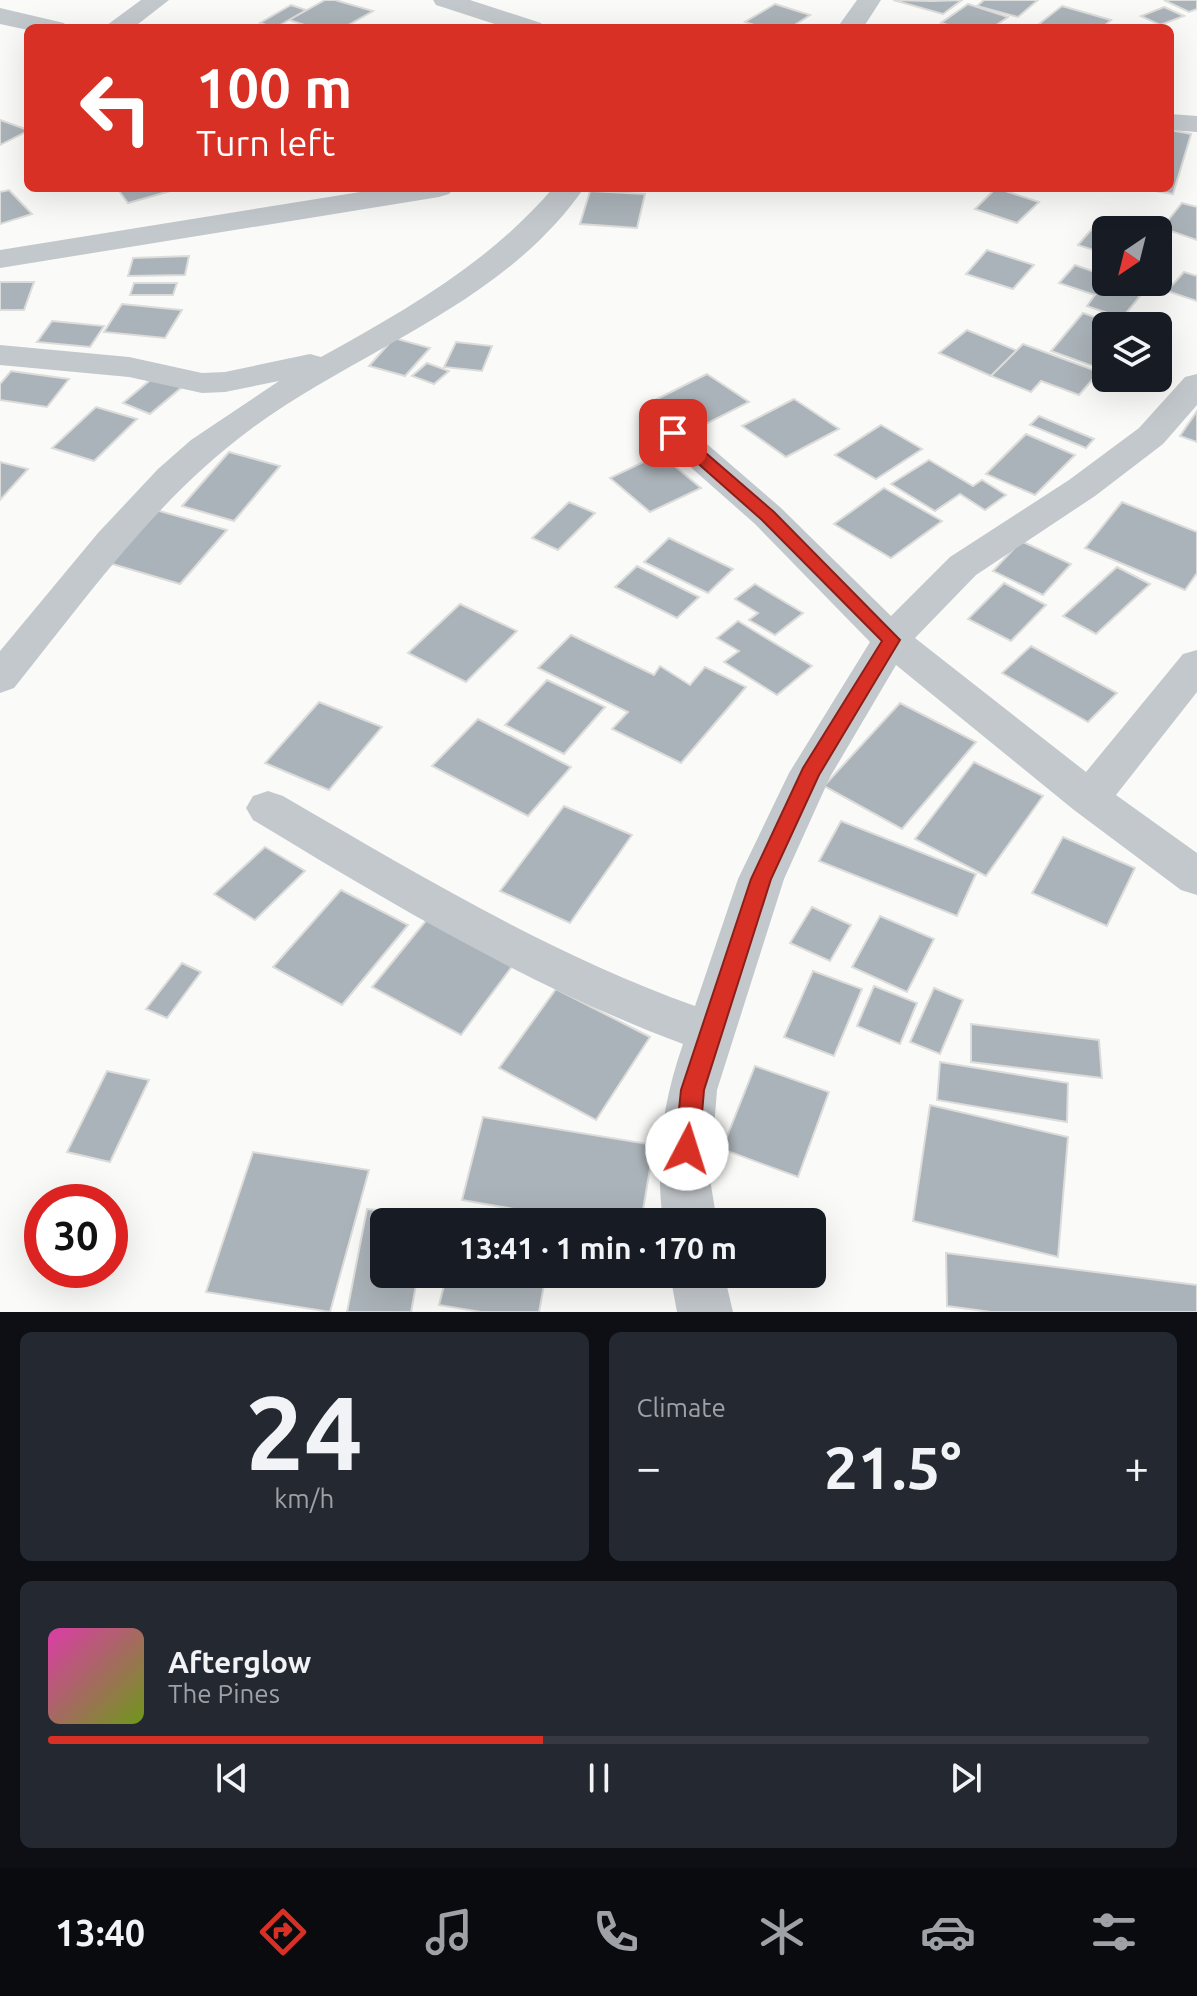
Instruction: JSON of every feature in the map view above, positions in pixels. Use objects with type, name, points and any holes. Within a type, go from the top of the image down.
[{"type":"street","points":[[122,24],[157,0]]},
{"type":"street","points":[[445,0],[520,24]]},
{"type":"street","points":[[853,24],[869,0]]},
{"type":"street","points":[[0,16],[37,24]]},
{"type":"street","points":[[1174,122],[1197,124]]},
{"type":"street","points":[[0,259],[414,192]]},
{"type":"street","points":[[0,678],[96,558],[203,447],[338,358],[412,319],[453,293],[526,234],[565,192]]},
{"type":"street","points":[[0,355],[129,367],[202,383],[225,382],[338,358]]},
{"type":"street","points":[[688,1208],[684,1179],[692,1090],[767,866],[810,773],[891,640],[963,566],[1082,488],[1151,436],[1197,384]]},
{"type":"street","points":[[673,433],[768,516],[891,640],[1089,798],[1197,877]]},
{"type":"street","points":[[1089,798],[1197,664]]},
{"type":"street","points":[[268,808],[434,906],[545,966],[639,1008],[711,1033]]},
{"type":"street","points":[[700,1288],[705,1312]]},
{"type":"building","points":[[325,0],[373,11],[350,24],[302,24],[289,20]]},
{"type":"building","points":[[893,0],[933,1],[962,0],[943,14]]},
{"type":"building","points":[[984,0],[1038,0],[1018,17],[977,6]]},
{"type":"building","points":[[1164,0],[1197,0],[1197,9],[1189,12]]},
{"type":"building","points":[[775,4],[810,15],[796,24],[745,22]]},
{"type":"building","points":[[968,4],[1008,17],[998,24],[941,23]]},
{"type":"building","points":[[291,5],[306,10],[282,24],[260,23]]},
{"type":"building","points":[[1062,6],[1111,20],[1106,24],[1039,24]]},
{"type":"building","points":[[1164,7],[1184,16],[1158,24],[1141,16]]},
{"type":"building","points":[[0,120],[24,129],[24,133],[0,145]]},
{"type":"building","points":[[1174,131],[1191,134],[1174,191]]},
{"type":"building","points":[[9,190],[32,214],[0,224],[0,192]]},
{"type":"building","points":[[120,192],[167,192],[128,203]]},
{"type":"building","points":[[590,192],[645,194],[637,228],[580,224]]},
{"type":"building","points":[[992,192],[1008,192],[1039,202],[1017,223],[975,209]]},
{"type":"building","points":[[1182,203],[1197,207],[1197,240],[1172,231],[1172,216]]},
{"type":"building","points":[[1092,229],[1092,250],[1078,245]]},
{"type":"building","points":[[987,250],[1034,265],[1013,289],[966,274]]},
{"type":"building","points":[[189,256],[185,275],[128,276],[133,258]]},
{"type":"building","points":[[1075,265],[1092,271],[1092,294],[1059,283]]},
{"type":"building","points":[[1184,272],[1197,276],[1197,301],[1172,293],[1172,285]]},
{"type":"building","points":[[0,282],[34,282],[24,310],[0,310]]},
{"type":"building","points":[[134,283],[177,283],[173,295],[130,295]]},
{"type":"building","points":[[1094,296],[1140,296],[1127,312],[1104,312],[1087,306]]},
{"type":"building","points":[[122,304],[182,310],[165,338],[104,332]]},
{"type":"building","points":[[1083,313],[1092,316],[1092,366],[1051,351]]},
{"type":"building","points":[[52,321],[104,326],[90,347],[37,342]]},
{"type":"building","points":[[967,330],[1018,351],[991,376],[939,353]]},
{"type":"building","points":[[394,338],[430,348],[405,376],[369,366]]},
{"type":"building","points":[[456,342],[492,346],[482,371],[444,367]]},
{"type":"building","points":[[1023,344],[1092,369],[1092,380],[1079,395],[1041,381],[1031,392],[991,376]]},
{"type":"building","points":[[427,363],[449,371],[434,384],[412,376]]},
{"type":"building","points":[[11,371],[69,379],[47,407],[0,400],[0,384]]},
{"type":"building","points":[[707,374],[749,402],[698,428],[657,399]]},
{"type":"building","points":[[154,377],[182,387],[150,414],[123,403]]},
{"type":"building","points":[[794,399],[839,429],[786,457],[742,426]]},
{"type":"building","points":[[96,407],[137,419],[94,461],[52,448]]},
{"type":"building","points":[[1197,411],[1197,442],[1180,436]]},
{"type":"building","points":[[1039,416],[1094,439],[1086,448],[1030,425]]},
{"type":"building","points":[[881,425],[922,449],[876,479],[835,455]]},
{"type":"building","points":[[1026,434],[1075,455],[1035,495],[986,474]]},
{"type":"building","points":[[229,452],[280,466],[234,521],[182,506]]},
{"type":"building","points":[[660,454],[701,488],[650,512],[610,478]]},
{"type":"building","points":[[929,460],[973,486],[982,480],[1006,495],[985,510],[960,494],[935,511],[891,484]]},
{"type":"building","points":[[0,462],[28,469],[0,500]]},
{"type":"building","points":[[884,488],[942,521],[891,558],[834,524]]},
{"type":"building","points":[[569,502],[595,513],[558,550],[532,538]]},
{"type":"building","points":[[1122,502],[1197,532],[1197,573],[1185,590],[1085,548]]},
{"type":"building","points":[[149,508],[227,530],[180,584],[102,561]]},
{"type":"building","points":[[669,538],[733,569],[708,593],[644,562]]},
{"type":"building","points":[[1021,541],[1071,564],[1043,595],[993,571]]},
{"type":"building","points":[[637,566],[699,597],[677,618],[615,587]]},
{"type":"building","points":[[1117,567],[1150,584],[1096,634],[1063,616]]},
{"type":"building","points":[[1004,583],[1046,605],[1011,641],[968,619]]},
{"type":"building","points":[[755,584],[803,613],[775,635],[749,620],[758,613],[735,599]]},
{"type":"building","points":[[460,604],[517,631],[466,682],[408,653]]},
{"type":"building","points":[[738,621],[812,666],[777,695],[724,662],[739,651],[717,638]]},
{"type":"building","points":[[571,635],[654,675],[660,666],[690,685],[705,667],[746,687],[681,763],[612,729],[628,712],[538,668]]},
{"type":"building","points":[[1031,646],[1117,693],[1088,722],[1002,673]]},
{"type":"building","points":[[547,680],[605,707],[564,754],[505,725]]},
{"type":"building","points":[[319,702],[382,727],[329,790],[265,763]]},
{"type":"building","points":[[900,703],[976,742],[902,829],[824,786]]},
{"type":"building","points":[[478,719],[571,767],[528,816],[432,766]]},
{"type":"building","points":[[974,762],[1043,796],[986,876],[915,839]]},
{"type":"building","points":[[564,806],[632,835],[570,923],[500,891]]},
{"type":"building","points":[[841,821],[976,874],[957,916],[819,861]]},
{"type":"building","points":[[1063,837],[1135,868],[1107,926],[1032,893]]},
{"type":"building","points":[[265,847],[305,871],[255,920],[214,894]]},
{"type":"building","points":[[341,890],[408,925],[342,1005],[273,967]]},
{"type":"building","points":[[812,907],[851,925],[830,961],[790,943]]},
{"type":"building","points":[[880,916],[934,939],[907,992],[852,967]]},
{"type":"building","points":[[429,917],[516,961],[461,1035],[372,987]]},
{"type":"building","points":[[182,963],[201,972],[167,1018],[146,1009]]},
{"type":"building","points":[[813,971],[862,989],[834,1056],[784,1037]]},
{"type":"building","points":[[874,986],[917,1003],[900,1044],[857,1026]]},
{"type":"building","points":[[934,988],[963,1000],[940,1054],[910,1042]]},
{"type":"building","points":[[556,989],[650,1037],[596,1120],[499,1068]]},
{"type":"building","points":[[971,1024],[1099,1040],[1102,1078],[971,1062]]},
{"type":"building","points":[[940,1062],[1068,1083],[1067,1122],[937,1100]]},
{"type":"building","points":[[755,1066],[829,1092],[798,1177],[722,1149]]},
{"type":"building","points":[[107,1071],[149,1080],[110,1162],[67,1152]]},
{"type":"building","points":[[930,1105],[1068,1137],[1058,1257],[913,1221]]},
{"type":"building","points":[[483,1117],[654,1145],[643,1208],[508,1208],[462,1200]]},
{"type":"building","points":[[253,1152],[369,1170],[330,1312],[206,1292]]},
{"type":"building","points":[[367,1209],[370,1209],[370,1288],[415,1288],[411,1312],[347,1312]]},
{"type":"building","points":[[946,1253],[1197,1285],[1197,1312],[991,1312],[947,1306]]},
{"type":"building","points":[[443,1288],[543,1288],[539,1312],[481,1312],[439,1305]]},
{"type":"route","points":[[673,433],[768,516],[891,640],[810,773],[761,879],[692,1090],[687,1149]]}]
